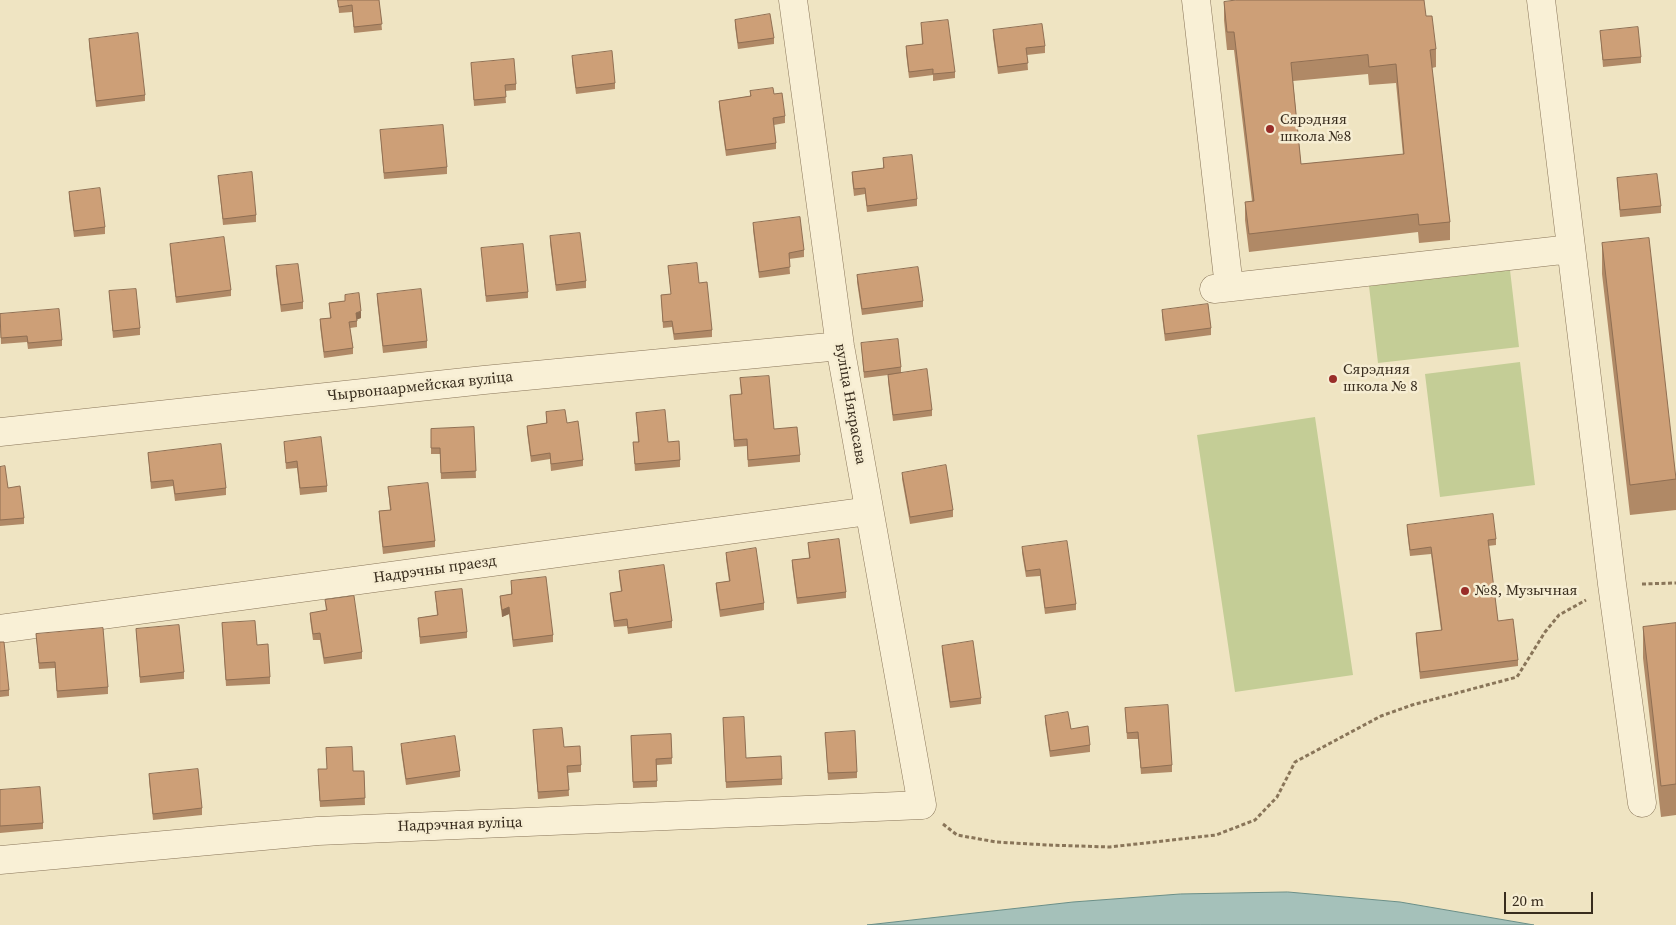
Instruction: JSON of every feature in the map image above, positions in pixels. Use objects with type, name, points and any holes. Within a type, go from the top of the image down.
[{"type":"street","name":"вуліца Някрасава","points":[[793,0],[840,346],[922,806]]},
{"type":"street","points":[[1196,0],[1222,288],[1571,249]]},
{"type":"street","points":[[1540,0],[1612,584],[1642,803]]},
{"type":"street","name":"Чырвонаармейская вуліца","points":[[0,432],[474,381],[840,346]]},
{"type":"street","name":"Надрэчны праезд","points":[[0,629],[869,511]]},
{"type":"street","name":"Надрэчная вуліца","points":[[0,860],[318,831],[922,806]]},
{"type":"path","points":[[922,806],[956,835],[996,842],[1110,848],[1216,834],[1255,820],[1277,797],[1295,762],[1381,716],[1412,704],[1517,677],[1545,632],[1559,615],[1588,599],[1606,584],[1676,583]]},
{"type":"green space","points":[[1510,270],[1519,347],[1378,363],[1369,286]]},
{"type":"green space","points":[[1520,362],[1535,485],[1440,497],[1425,374]]},
{"type":"green space","points":[[1315,417],[1353,675],[1235,692],[1197,435]]},
{"type":"water","points":[[1288,892],[1400,902],[1534,925],[867,925],[1073,902],[1180,894]]},
{"type":"building","points":[[338,0],[379,0],[382,24],[354,27],[352,5],[339,7]]},
{"type":"building","name":"Сярэдняя школа №8","points":[[1236,0],[1424,0],[1426,16],[1432,16],[1436,49],[1430,50],[1450,222],[1419,225],[1418,214],[1249,234],[1245,202],[1254,201],[1234,32],[1227,32],[1224,2]],"holes":[[[1368,55],[1369,67],[1396,64],[1404,154],[1301,164],[1291,63]]]},
{"type":"building","points":[[770,14],[774,38],[738,43],[735,20]]},
{"type":"building","points":[[948,20],[955,72],[933,74],[933,69],[909,72],[906,46],[923,44],[921,23]]},
{"type":"building","points":[[1042,24],[1045,46],[1026,48],[1028,63],[998,67],[993,30]]},
{"type":"building","points":[[1638,27],[1641,57],[1603,60],[1600,31]]},
{"type":"building","points":[[138,33],[145,95],[96,101],[89,39]]},
{"type":"building","points":[[612,51],[615,83],[576,88],[572,56]]},
{"type":"building","points":[[514,59],[516,84],[505,85],[506,97],[474,100],[471,63]]},
{"type":"building","points":[[773,88],[774,94],[782,93],[785,116],[773,118],[776,143],[726,150],[719,101],[751,96],[750,91]]},
{"type":"building","points":[[443,125],[447,167],[384,173],[380,130]]},
{"type":"building","points":[[912,155],[917,199],[867,206],[865,188],[854,189],[852,172],[884,168],[883,158]]},
{"type":"building","points":[[252,172],[256,215],[223,219],[218,176]]},
{"type":"building","points":[[1657,174],[1661,206],[1620,210],[1617,178]]},
{"type":"building","points":[[100,188],[105,227],[74,231],[69,192]]},
{"type":"building","points":[[800,217],[804,250],[789,253],[790,267],[759,272],[753,223]]},
{"type":"building","points":[[580,233],[586,281],[556,285],[550,236]]},
{"type":"building","points":[[224,237],[231,290],[176,297],[170,244]]},
{"type":"building","points":[[1649,238],[1676,479],[1630,485],[1602,243]]},
{"type":"building","points":[[523,244],[528,292],[486,296],[481,248]]},
{"type":"building","points":[[697,263],[699,283],[707,282],[712,330],[674,334],[672,321],[663,322],[661,295],[671,294],[668,266]]},
{"type":"building","points":[[298,264],[303,302],[281,305],[276,266]]},
{"type":"building","points":[[918,267],[923,301],[862,309],[857,275]]},
{"type":"building","points":[[136,289],[140,328],[113,331],[109,291]]},
{"type":"building","points":[[421,289],[427,341],[383,346],[377,294]]},
{"type":"building","points":[[359,293],[361,311],[356,313],[357,321],[349,322],[353,348],[324,352],[320,319],[331,318],[329,303],[345,301],[345,295]]},
{"type":"building","points":[[1208,304],[1211,328],[1165,334],[1162,310]]},
{"type":"building","points":[[59,309],[62,340],[28,343],[27,336],[1,338],[0,314]]},
{"type":"building","points":[[898,339],[901,367],[864,372],[861,343]]},
{"type":"building","points":[[927,369],[932,410],[893,415],[888,375]]},
{"type":"building","points":[[769,376],[774,429],[797,427],[800,455],[748,460],[747,439],[734,440],[730,395],[742,394],[740,378]]},
{"type":"building","points":[[565,410],[567,423],[578,421],[583,460],[551,464],[550,453],[531,456],[527,426],[547,423],[546,412]]},
{"type":"building","points":[[665,410],[668,442],[679,441],[680,460],[635,464],[633,442],[639,442],[636,413]]},
{"type":"building","points":[[474,427],[476,471],[441,473],[440,448],[431,448],[431,429]]},
{"type":"building","points":[[321,437],[327,486],[300,488],[297,461],[286,463],[284,442]]},
{"type":"building","points":[[221,444],[226,488],[175,494],[173,480],[151,482],[148,453]]},
{"type":"building","points":[[946,465],[953,510],[910,517],[902,473]]},
{"type":"building","points":[[5,466],[8,488],[20,486],[24,518],[0,520],[0,467]]},
{"type":"building","points":[[428,483],[435,541],[383,547],[379,511],[391,510],[388,487]]},
{"type":"building","name":"№8, Музычная","points":[[1493,514],[1496,539],[1488,540],[1498,621],[1513,619],[1518,660],[1420,672],[1416,633],[1442,630],[1431,547],[1410,550],[1407,525]]},
{"type":"building","points":[[839,539],[846,592],[797,598],[792,560],[810,558],[808,543]]},
{"type":"building","points":[[1067,541],[1076,604],[1045,608],[1040,569],[1026,571],[1022,547]]},
{"type":"building","points":[[756,548],[764,603],[720,610],[716,583],[730,581],[726,553]]},
{"type":"building","points":[[664,565],[672,621],[628,628],[627,619],[614,621],[610,593],[622,591],[619,571]]},
{"type":"building","points":[[546,577],[553,635],[513,640],[509,607],[502,610],[500,596],[512,594],[511,581]]},
{"type":"building","points":[[462,589],[467,632],[420,637],[418,618],[438,615],[435,592]]},
{"type":"building","points":[[354,596],[362,652],[324,658],[320,633],[313,634],[310,613],[327,610],[325,600]]},
{"type":"building","points":[[255,621],[257,645],[268,644],[270,677],[226,680],[222,623]]},
{"type":"building","points":[[1676,623],[1676,784],[1661,786],[1643,627]]},
{"type":"building","points":[[179,625],[184,672],[140,677],[136,629]]},
{"type":"building","points":[[103,628],[108,687],[57,691],[55,662],[39,663],[36,634]]},
{"type":"building","points":[[973,641],[981,698],[950,702],[942,646]]},
{"type":"building","points":[[0,642],[4,642],[9,690],[0,691]]},
{"type":"building","points":[[1168,705],[1172,765],[1141,768],[1138,732],[1127,733],[1125,708]]},
{"type":"building","points":[[1068,712],[1071,729],[1088,726],[1090,745],[1050,751],[1045,716]]},
{"type":"building","points":[[744,717],[746,758],[781,756],[782,779],[726,782],[723,718]]},
{"type":"building","points":[[562,728],[564,747],[580,746],[581,765],[567,766],[569,790],[538,792],[533,730]]},
{"type":"building","points":[[855,731],[857,772],[828,773],[825,733]]},
{"type":"building","points":[[671,734],[672,758],[656,759],[657,781],[633,782],[631,736]]},
{"type":"building","points":[[455,736],[460,771],[406,779],[401,744]]},
{"type":"building","points":[[352,747],[353,771],[364,771],[365,798],[320,801],[318,769],[327,769],[326,748]]},
{"type":"building","points":[[198,769],[202,808],[153,814],[149,774]]},
{"type":"building","points":[[40,787],[43,823],[0,826],[0,790]]},
{"type":"place","name":"Сярэдняя школа №8","points":[[1270,129]]},
{"type":"place","name":"Сярэдняя школа № 8","points":[[1333,379]]},
{"type":"place","name":"№8, Музычная","points":[[1465,591]]}]
